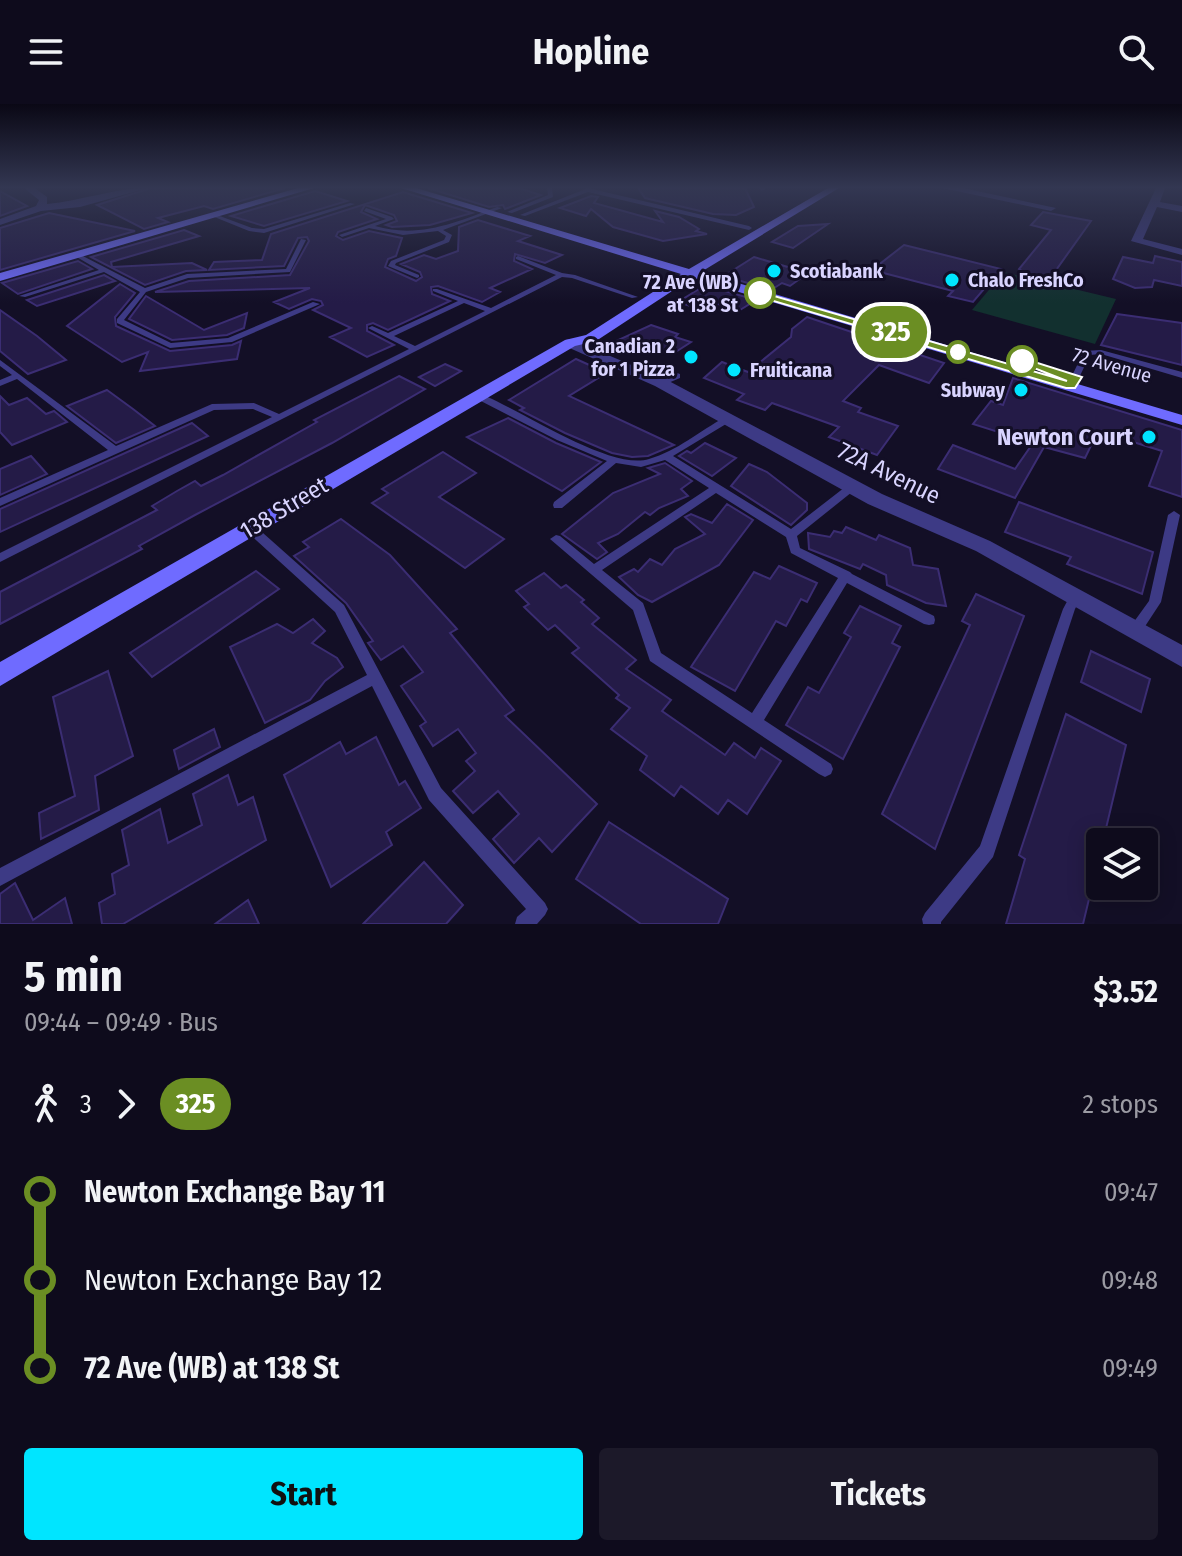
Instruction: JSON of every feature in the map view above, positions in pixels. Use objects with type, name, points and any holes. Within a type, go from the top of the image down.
[{"type":"main road","points":[[0,277],[179,226]]},
{"type":"main road","name":"72 Avenue","points":[[550,226],[1073,382],[1182,420]]},
{"type":"main road","name":"72 Avenue","points":[[559,226],[690,268],[785,305],[971,361],[1182,408]]},
{"type":"main road","name":"138 Street","points":[[0,675],[570,343],[591,338],[752,226]]},
{"type":"main road","name":"138 Street","points":[[570,343],[579,331],[634,297],[766,226]]},
{"type":"street","points":[[1144,226],[1137,239],[1140,242],[1182,252]]},
{"type":"street","name":"72A Avenue","points":[[570,343],[669,379],[728,419],[853,486],[983,546],[1182,657]]},
{"type":"lane","points":[[241,226],[264,231],[279,226]]},
{"type":"lane","points":[[342,235],[368,226]]},
{"type":"lane","points":[[370,226],[390,234],[433,233],[452,226]]},
{"type":"lane","points":[[742,226],[749,228]]},
{"type":"lane","points":[[417,276],[391,266],[393,262],[447,241],[449,235],[440,230]]},
{"type":"lane","points":[[303,240],[288,271],[187,276],[144,291],[120,321],[170,346],[229,340],[316,304]]},
{"type":"lane","points":[[77,255],[144,291]]},
{"type":"lane","points":[[518,258],[561,275],[573,276],[634,297]]},
{"type":"lane","points":[[23,296],[105,270]]},
{"type":"lane","points":[[0,558],[561,275]]},
{"type":"lane","points":[[435,290],[491,311]]},
{"type":"lane","points":[[390,335],[464,301]]},
{"type":"lane","points":[[372,328],[415,349]]},
{"type":"lane","points":[[1073,382],[1087,353],[1101,352],[1182,375]]},
{"type":"lane","points":[[0,362],[113,449]]},
{"type":"lane","points":[[0,383],[18,376]]},
{"type":"lane","points":[[478,396],[613,461],[639,465],[665,456],[728,419]]},
{"type":"lane","points":[[0,502],[212,407],[254,406],[279,417]]},
{"type":"lane","points":[[665,456],[791,535],[795,550],[929,620]]},
{"type":"lane","points":[[558,505],[613,461]]},
{"type":"lane","points":[[791,535],[853,486]]},
{"type":"lane","points":[[594,570],[716,488]]},
{"type":"lane","points":[[1135,630],[1155,602],[1174,515]]},
{"type":"lane","points":[[250,528],[340,609],[435,794],[539,909],[524,924]]},
{"type":"lane","points":[[556,539],[639,607],[655,657],[825,769]]},
{"type":"lane","points":[[754,723],[846,575]]},
{"type":"lane","points":[[932,924],[931,919],[987,851],[1075,597]]},
{"type":"lane","points":[[0,877],[375,678]]},
{"type":"green space","points":[[1004,272],[1116,299],[1095,344],[972,310]]},
{"type":"building","points":[[112,226],[135,231],[0,270],[0,228]]},
{"type":"building","points":[[295,226],[355,226],[338,232],[336,236],[343,240],[369,231],[402,238],[396,256],[388,259],[385,267],[416,281],[422,277],[420,272],[401,264],[424,255],[436,259],[458,251],[461,226],[498,226],[530,236],[518,241],[562,255],[545,263],[515,254],[514,261],[532,269],[490,288],[500,292],[482,302],[438,286],[431,287],[432,294],[450,301],[388,330],[373,323],[367,325],[367,331],[394,345],[367,357],[330,337],[351,328],[313,310],[323,305],[321,301],[312,299],[289,309],[274,302],[310,288],[155,292],[189,281],[290,275],[309,241],[307,237],[298,238],[284,266],[209,270],[214,262],[262,260],[271,234]]},
{"type":"building","points":[[694,226],[699,229],[696,231],[707,234],[663,241],[613,227]]},
{"type":"building","points":[[798,226],[825,226],[793,248],[772,242]]},
{"type":"building","points":[[1036,226],[1087,226],[1049,280],[1029,276],[1019,269],[1051,230]]},
{"type":"building","points":[[184,230],[199,236],[111,262],[112,267],[192,263],[207,270],[186,271],[145,285],[91,257]]},
{"type":"building","name":"Chalo FreshCo","points":[[904,245],[1001,269],[973,302],[948,296],[953,291],[872,270]]},
{"type":"building","points":[[1155,256],[1182,262],[1182,286],[1154,280],[1152,287],[1135,288],[1113,279],[1123,257],[1153,263]]},
{"type":"building","points":[[754,257],[808,273],[790,286],[782,283],[771,290],[724,276]]},
{"type":"building","points":[[78,261],[92,269],[18,294],[2,283]]},
{"type":"building","points":[[104,275],[115,281],[37,306],[27,300]]},
{"type":"building","points":[[120,284],[135,293],[115,317],[116,326],[170,351],[232,345],[241,341],[237,359],[140,371],[148,352],[122,362],[67,326]]},
{"type":"building","points":[[704,286],[756,300],[740,310],[718,304],[705,311],[678,302]]},
{"type":"building","points":[[146,296],[204,330],[247,313],[244,328],[227,335],[172,340],[129,319]]},
{"type":"building","points":[[0,310],[66,360],[28,374],[0,351]]},
{"type":"building","points":[[1117,314],[1182,323],[1182,365],[1101,345]]},
{"type":"building","points":[[807,317],[944,363],[929,383],[879,365],[843,401],[861,408],[858,412],[898,426],[877,455],[829,437],[839,427],[772,403],[765,410],[737,400],[744,394],[704,378],[722,362],[748,372],[791,337],[792,329]]},
{"type":"building","points":[[651,325],[691,342],[671,355],[646,345],[640,349],[616,341]]},
{"type":"building","points":[[576,359],[596,368],[593,370],[603,375],[569,396],[674,445],[648,456],[612,453],[520,410],[524,408],[509,400]]},
{"type":"building","points":[[445,364],[461,371],[435,386],[419,377]]},
{"type":"building","points":[[399,376],[425,389],[332,443],[139,546],[142,549],[0,624],[0,592],[157,510],[152,506],[195,481],[201,486],[223,475],[317,422],[314,420]]},
{"type":"building","name":"Newton Court","points":[[1013,378],[1182,430],[1182,497],[1149,486],[1162,451],[1098,431],[1085,458],[1044,447],[1015,498],[938,469],[953,445],[1015,469],[1033,443],[973,424],[991,401],[1003,405]]},
{"type":"building","points":[[107,390],[155,426],[116,443],[67,406]]},
{"type":"building","points":[[0,396],[9,405],[27,398],[46,414],[54,411],[67,422],[12,445],[0,432]]},
{"type":"building","points":[[508,418],[601,462],[562,491],[467,437]]},
{"type":"building","points":[[192,423],[208,436],[0,532],[0,509]]},
{"type":"building","points":[[705,443],[736,458],[712,476],[679,456],[687,451],[691,453]]},
{"type":"building","points":[[443,452],[476,473],[439,497],[504,539],[465,568],[372,503],[388,493],[382,489]]},
{"type":"building","points":[[31,456],[47,474],[0,495],[0,469]]},
{"type":"building","points":[[665,463],[692,481],[681,489],[688,496],[650,515],[645,512],[618,534],[598,543],[607,552],[597,559],[562,534],[613,493],[660,474],[648,468]]},
{"type":"building","points":[[749,464],[767,472],[807,503],[807,510],[791,525],[731,486]]},
{"type":"building","points":[[1019,502],[1153,552],[1142,594],[1067,564],[1071,557],[1005,532]]},
{"type":"building","points":[[727,504],[753,520],[719,565],[652,602],[638,595],[619,577],[634,569],[638,572],[650,559],[662,565],[675,549],[705,534],[685,517],[691,514],[712,523]]},
{"type":"building","points":[[341,519],[390,555],[457,629],[450,633],[514,710],[505,716],[597,804],[552,852],[539,838],[514,863],[493,839],[519,814],[498,791],[473,813],[453,791],[475,771],[466,761],[476,753],[458,729],[433,746],[420,726],[426,722],[401,686],[423,672],[403,646],[381,660],[368,643],[373,641],[346,603],[294,556],[309,547],[303,542]]},
{"type":"building","points":[[846,527],[876,540],[879,535],[910,548],[913,565],[938,569],[946,606],[926,603],[887,585],[886,575],[863,564],[860,569],[809,549],[808,533],[830,537],[834,531],[842,533]]},
{"type":"building","points":[[779,566],[817,583],[807,602],[801,599],[786,626],[776,621],[735,691],[691,667],[754,572],[770,579]]},
{"type":"building","points":[[256,571],[279,589],[152,677],[130,653]]},
{"type":"building","points":[[544,573],[561,588],[566,585],[584,600],[581,602],[599,618],[592,624],[636,660],[626,669],[671,700],[662,711],[725,755],[734,743],[755,758],[761,748],[781,761],[747,814],[728,800],[718,814],[681,786],[674,796],[640,770],[647,756],[611,729],[630,708],[572,653],[579,648],[555,625],[548,630],[524,607],[529,604],[516,591]]},
{"type":"building","points":[[976,594],[1024,616],[935,849],[882,814],[970,625],[962,621]]},
{"type":"building","points":[[860,606],[901,626],[892,643],[900,647],[843,759],[786,725],[808,687],[819,693],[851,637],[844,633]]},
{"type":"building","points":[[313,619],[325,631],[312,643],[337,658],[343,667],[325,681],[310,700],[265,723],[230,647],[277,624],[293,633]]},
{"type":"building","points":[[1091,651],[1150,679],[1141,712],[1081,682]]},
{"type":"building","points":[[108,671],[133,756],[95,776],[99,810],[41,839],[39,813],[75,796],[53,697]]},
{"type":"building","points":[[1066,714],[1126,745],[1106,828],[1086,828],[1086,900],[1089,900],[1083,924],[1006,924],[1025,859],[1019,855]]},
{"type":"building","points":[[214,729],[220,747],[179,769],[174,750]]},
{"type":"building","points":[[376,737],[399,785],[405,781],[421,808],[386,832],[392,845],[331,887],[284,775],[340,742],[346,754]]},
{"type":"building","points":[[228,775],[238,805],[253,797],[266,840],[123,924],[102,924],[99,903],[115,894],[112,874],[129,865],[122,830],[160,809],[168,843],[202,825],[193,794]]},
{"type":"building","points":[[609,822],[728,899],[718,924],[641,924],[576,879]]},
{"type":"building","points":[[424,862],[463,905],[446,924],[363,924]]},
{"type":"building","points":[[15,883],[33,920],[65,898],[72,924],[0,924],[0,894]]},
{"type":"building","points":[[248,900],[259,924],[215,924]]},
{"type":"bus line","name":"325","points":[[760,293],[1071,386],[1076,377],[1022,361]]},
{"type":"place","name":"Scotiabank","points":[[774,271]]},
{"type":"place","name":"Chalo FreshCo","points":[[952,280]]},
{"type":"place","name":"72 Ave (WB) at 138 St","points":[[760,293]]},
{"type":"place","name":"Canadian 2 for 1 Pizza","points":[[691,357]]},
{"type":"place","name":"Fruiticana","points":[[734,370]]},
{"type":"place","name":"Subway","points":[[1021,390]]},
{"type":"place","name":"Newton Court","points":[[1149,437]]}]
